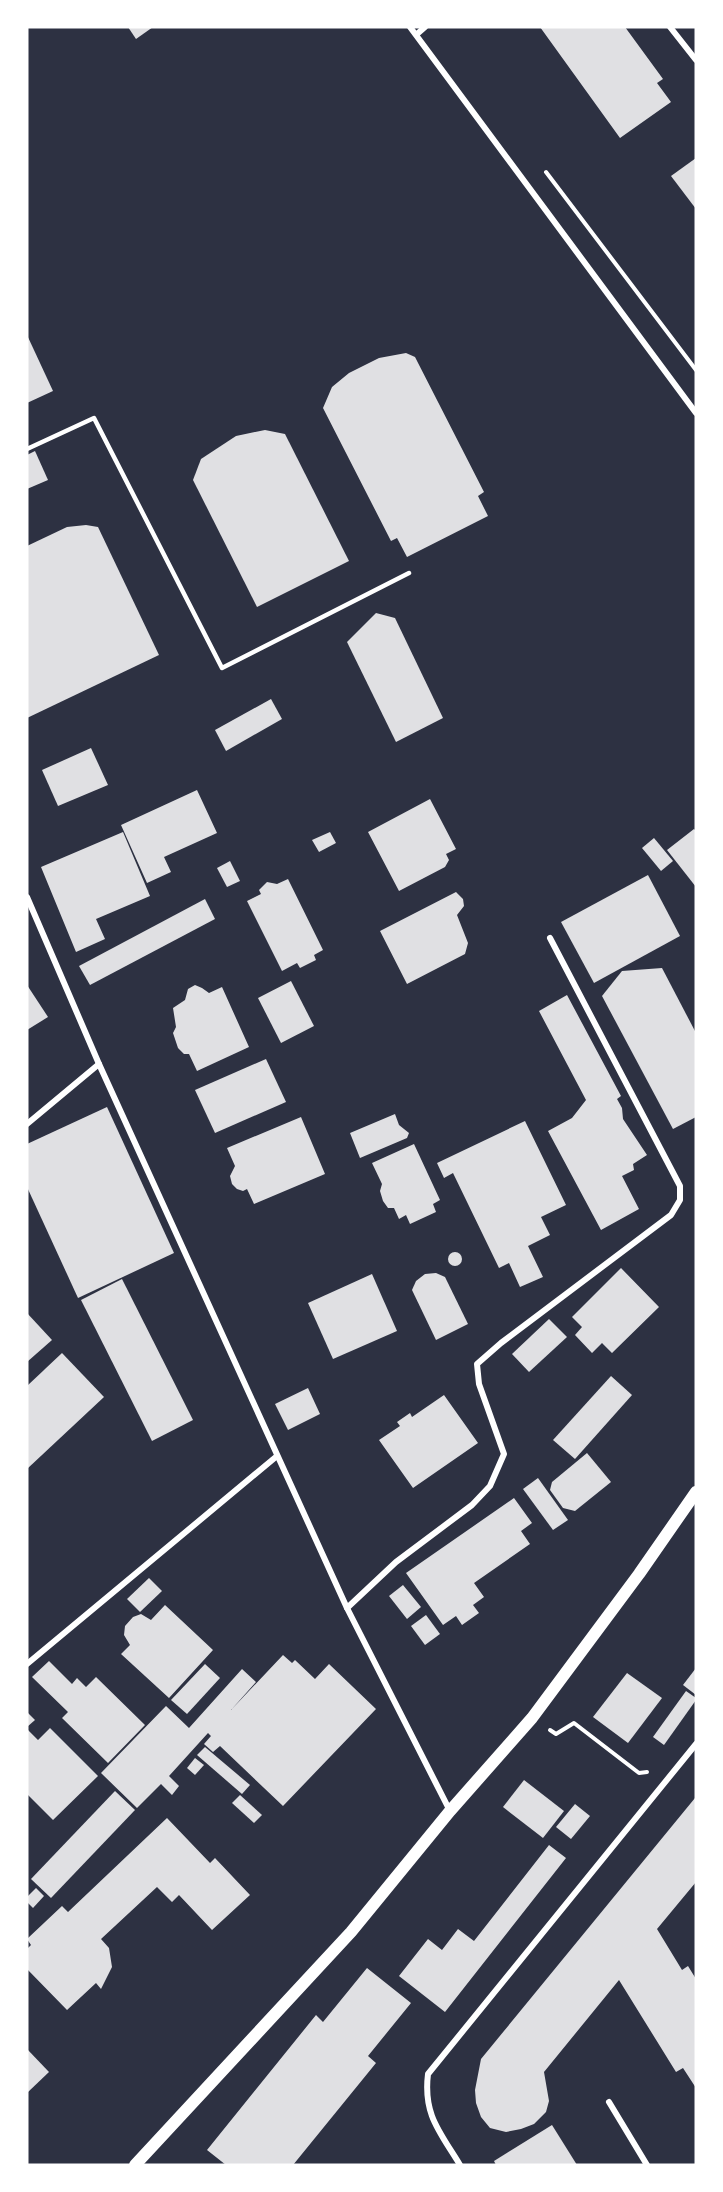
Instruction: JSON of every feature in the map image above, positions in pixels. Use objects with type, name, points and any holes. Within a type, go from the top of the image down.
[{"type":"main road","points":[[135,2165],[351,1932],[450,1811],[532,1718],[639,1574],[696,1492]]},
{"type":"street","points":[[410,27],[696,413]]},
{"type":"street","points":[[417,34],[425,27]]},
{"type":"street","points":[[670,27],[696,60]]},
{"type":"street","points":[[27,897],[99,1064],[347,1608],[450,1811]]},
{"type":"street","points":[[347,1608],[396,1562],[472,1505],[490,1486],[504,1454],[479,1384],[477,1364],[501,1343],[670,1215],[680,1200],[680,1186],[550,938]]},
{"type":"street","points":[[27,1124],[99,1064]]},
{"type":"street","points":[[27,1664],[277,1456]]},
{"type":"street","points":[[460,2165],[433,2121],[428,2107],[426,2092],[428,2074],[696,1744]]},
{"type":"street","points":[[609,2102],[647,2165]]},
{"type":"lane","points":[[27,449],[94,418],[222,668],[409,573]]},
{"type":"path","points":[[544,170],[696,370]]},
{"type":"path","points":[[532,1718],[556,1734],[574,1723],[639,1773],[681,1764]]},
{"type":"building","points":[[128,27],[153,27],[136,39]]},
{"type":"building","points":[[540,27],[625,27],[663,79],[657,83],[671,102],[620,138]]},
{"type":"building","points":[[696,158],[696,209],[671,176]]},
{"type":"building","points":[[27,335],[53,391],[27,403]]},
{"type":"building","points":[[406,353],[415,357],[484,492],[478,496],[488,516],[407,557],[397,538],[391,541],[323,408],[332,387],[349,373],[379,358]]},
{"type":"building","points":[[265,430],[285,434],[349,561],[257,607],[193,480],[201,459],[236,436]]},
{"type":"building","points":[[35,451],[48,480],[27,489],[27,455]]},
{"type":"building","points":[[86,525],[98,527],[159,655],[27,718],[27,546],[67,527]]},
{"type":"building","points":[[376,613],[395,618],[443,718],[396,742],[347,642]]},
{"type":"building","points":[[271,699],[282,719],[226,751],[215,730]]},
{"type":"building","points":[[91,748],[108,785],[58,806],[42,770]]},
{"type":"building","points":[[197,790],[217,833],[164,857],[171,872],[147,883],[121,825]]},
{"type":"building","points":[[430,799],[456,849],[446,854],[449,860],[445,867],[399,891],[368,832]]},
{"type":"building","points":[[694,829],[696,831],[696,887],[667,850]]},
{"type":"building","points":[[123,832],[150,896],[96,919],[105,939],[76,952],[41,867]]},
{"type":"building","points":[[330,832],[336,843],[319,852],[312,840]]},
{"type":"building","points":[[654,838],[673,861],[661,871],[642,848]]},
{"type":"building","points":[[230,861],[240,881],[227,887],[217,868]]},
{"type":"building","points":[[648,875],[680,936],[594,983],[561,922]]},
{"type":"building","points":[[288,879],[323,950],[314,955],[316,960],[300,968],[297,963],[282,971],[247,901],[261,894],[259,890],[267,882],[277,884]]},
{"type":"building","points":[[456,892],[463,899],[464,906],[457,915],[468,943],[465,954],[407,984],[380,931]]},
{"type":"building","points":[[205,899],[215,919],[90,985],[79,966]]},
{"type":"building","points":[[662,968],[696,1033],[696,1117],[673,1129],[602,996],[622,971]]},
{"type":"building","points":[[291,981],[314,1026],[281,1043],[258,998]]},
{"type":"building","points":[[27,985],[48,1017],[27,1030]]},
{"type":"building","points":[[195,985],[209,993],[222,987],[249,1047],[197,1071],[189,1054],[184,1054],[178,1048],[173,1033],[176,1027],[173,1008],[185,1000],[188,989]]},
{"type":"building","points":[[567,995],[621,1096],[617,1099],[622,1108],[623,1119],[647,1155],[633,1164],[634,1170],[622,1176],[639,1209],[601,1230],[548,1131],[572,1118],[586,1100],[539,1011]]},
{"type":"building","points":[[266,1059],[286,1102],[215,1133],[195,1090]]},
{"type":"building","points":[[107,1107],[174,1253],[78,1298],[27,1187],[27,1144]]},
{"type":"building","points":[[395,1114],[399,1125],[409,1133],[407,1138],[360,1158],[350,1133]]},
{"type":"building","points":[[301,1117],[325,1174],[254,1204],[247,1189],[243,1191],[237,1189],[232,1184],[230,1176],[235,1166],[227,1148]]},
{"type":"building","points":[[525,1121],[566,1205],[541,1217],[550,1235],[528,1246],[543,1277],[520,1287],[509,1263],[499,1268],[453,1173],[444,1178],[437,1163]]},
{"type":"building","points":[[414,1144],[440,1200],[433,1204],[436,1212],[410,1224],[406,1215],[399,1219],[394,1208],[388,1208],[383,1201],[380,1191],[382,1184],[372,1163]]},
{"type":"building","points":[[455,1252],[460,1254],[462,1259],[460,1264],[455,1266],[450,1264],[448,1259],[450,1254]]},
{"type":"building","points":[[621,1268],[659,1307],[612,1353],[602,1343],[592,1353],[575,1335],[582,1327],[572,1317]]},
{"type":"building","points":[[436,1273],[445,1277],[468,1324],[436,1340],[412,1290],[416,1281],[425,1274]]},
{"type":"building","points":[[372,1274],[397,1331],[333,1359],[308,1303]]},
{"type":"building","points":[[122,1279],[193,1420],[152,1441],[81,1300]]},
{"type":"building","points":[[27,1313],[52,1340],[27,1362]]},
{"type":"building","points":[[549,1319],[567,1337],[529,1372],[512,1354]]},
{"type":"building","points":[[62,1353],[104,1397],[27,1469],[27,1386]]},
{"type":"building","points":[[611,1376],[632,1395],[575,1459],[553,1440]]},
{"type":"building","points":[[308,1388],[320,1414],[288,1430],[275,1404]]},
{"type":"building","points":[[444,1395],[478,1443],[413,1488],[379,1440],[400,1426],[397,1422],[410,1413],[412,1417]]},
{"type":"building","points":[[587,1453],[611,1482],[575,1511],[563,1508],[550,1490],[552,1482]]},
{"type":"building","points":[[538,1478],[568,1520],[553,1530],[523,1489]]},
{"type":"building","points":[[514,1498],[532,1523],[521,1531],[530,1544],[474,1583],[484,1597],[473,1605],[479,1613],[462,1625],[456,1616],[443,1625],[406,1573]]},
{"type":"building","points":[[149,1578],[162,1591],[140,1612],[127,1599]]},
{"type":"building","points":[[403,1585],[421,1607],[407,1619],[389,1596]]},
{"type":"building","points":[[165,1605],[213,1650],[169,1698],[121,1654],[130,1645],[124,1635],[125,1626],[133,1617],[141,1614],[151,1620]]},
{"type":"building","points":[[426,1615],[440,1634],[425,1645],[411,1626]]},
{"type":"building","points":[[283,1655],[292,1663],[295,1660],[315,1679],[329,1664],[376,1709],[283,1806],[220,1746],[213,1752],[204,1744],[211,1736],[208,1733],[169,1776],[179,1786],[172,1795],[161,1784],[137,1808],[101,1773],[166,1706],[189,1728],[242,1669],[256,1682],[231,1710]]},
{"type":"building","points":[[49,1661],[72,1684],[77,1678],[86,1687],[96,1677],[145,1725],[108,1763],[62,1718],[68,1712],[32,1677]]},
{"type":"building","points":[[205,1664],[220,1678],[187,1714],[171,1700]]},
{"type":"building","points":[[696,1668],[696,1695],[683,1685]]},
{"type":"building","points":[[627,1673],[662,1698],[628,1743],[593,1717]]},
{"type":"building","points":[[686,1691],[696,1700],[664,1745],[653,1737]]},
{"type":"building","points":[[27,1712],[35,1720],[27,1727]]},
{"type":"building","points":[[50,1728],[98,1776],[53,1820],[27,1794],[27,1731],[38,1740]]},
{"type":"building","points":[[205,1747],[250,1785],[242,1794],[197,1755]]},
{"type":"building","points":[[195,1758],[204,1765],[195,1775],[187,1768]]},
{"type":"building","points":[[524,1780],[564,1811],[543,1838],[503,1807]]},
{"type":"building","points":[[115,1791],[135,1810],[51,1898],[31,1879]]},
{"type":"building","points":[[240,1795],[262,1815],[254,1823],[232,1803]]},
{"type":"building","points":[[695,1798],[696,1882],[657,1929],[682,1970],[688,1966],[696,1979],[696,2088],[683,2068],[676,2072],[619,1980],[544,2072],[549,2101],[546,2112],[534,2124],[521,2129],[506,2132],[490,2128],[481,2117],[476,2103],[475,2090],[481,2059]]},
{"type":"building","points":[[575,1804],[590,1816],[571,1839],[556,1827]]},
{"type":"building","points":[[167,1818],[210,1863],[215,1858],[250,1895],[212,1930],[179,1895],[172,1902],[157,1887],[101,1939],[109,1948],[112,1967],[101,1989],[96,1983],[67,2010],[27,1969],[27,1949],[31,1945],[27,1939],[62,1906],[68,1912]]},
{"type":"building","points":[[549,1845],[566,1858],[445,2012],[399,1976],[428,1939],[442,1950],[458,1929],[474,1941]]},
{"type":"building","points":[[36,1888],[44,1896],[33,1908],[27,1902],[27,1897]]},
{"type":"building","points":[[367,1968],[411,2003],[368,2056],[376,2063],[293,2165],[226,2165],[207,2150],[316,2015],[323,2022]]},
{"type":"building","points":[[27,2049],[49,2072],[27,2093]]},
{"type":"building","points":[[552,2125],[577,2165],[496,2165],[494,2161]]}]
